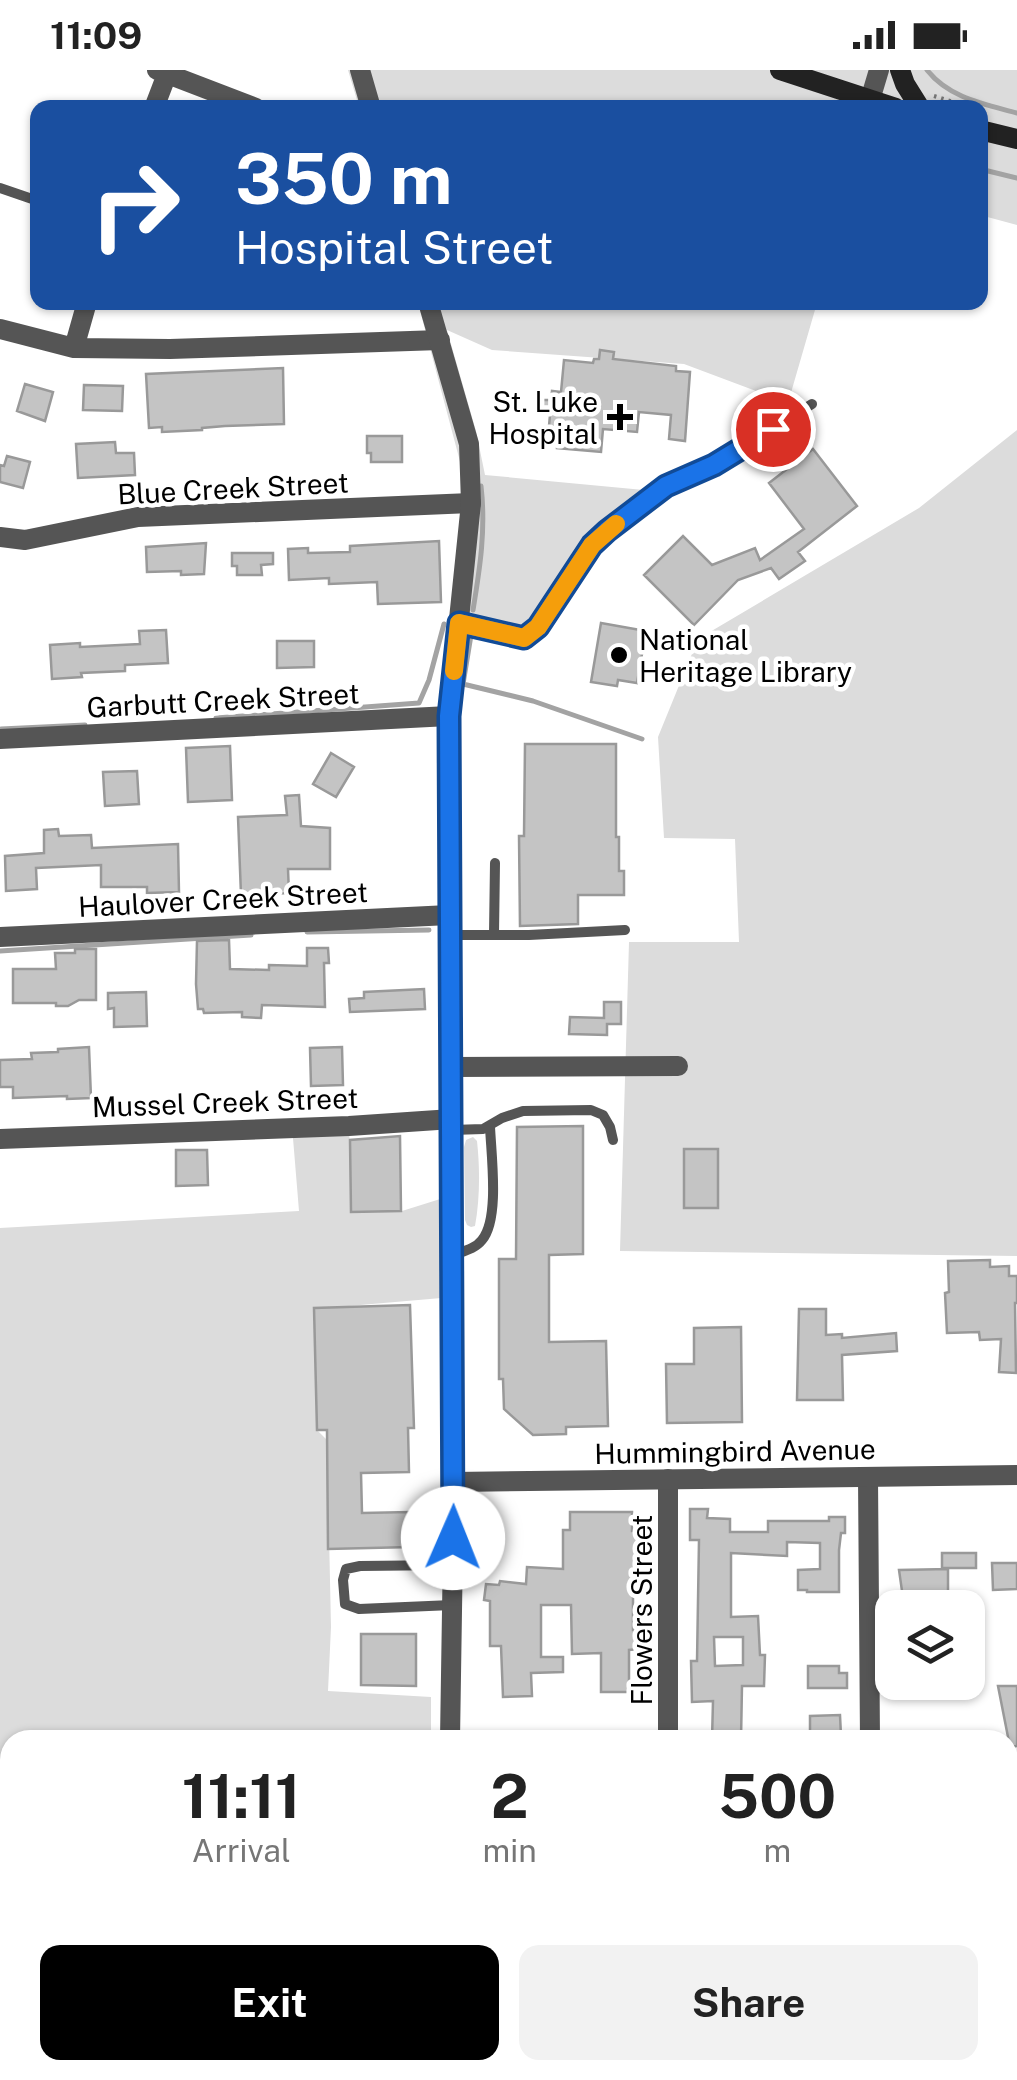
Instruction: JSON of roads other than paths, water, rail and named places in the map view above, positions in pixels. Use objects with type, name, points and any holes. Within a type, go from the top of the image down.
[{"type":"main road","points":[[790,74],[830,70]]},
{"type":"main road","points":[[900,70],[915,100]]},
{"type":"main road","points":[[790,74],[870,100]]},
{"type":"main road","points":[[988,132],[1017,139]]},
{"type":"street","points":[[360,70],[369,100]]},
{"type":"street","points":[[870,100],[880,70]]},
{"type":"street","points":[[156,100],[162,72],[235,100]]},
{"type":"street","points":[[74,348],[85,310]]},
{"type":"street","points":[[431,310],[469,444],[471,503],[449,716],[454,1482],[450,1730]]},
{"type":"street","points":[[0,329],[74,348],[170,349],[440,340]]},
{"type":"street","name":"Blue Creek Street","points":[[0,537],[25,540],[138,517],[471,503]]},
{"type":"street","name":"Garbutt Creek Street","points":[[0,738],[449,716]]},
{"type":"street","name":"Haulover Creek Street","points":[[0,937],[449,925]]},
{"type":"street","points":[[452,1067],[678,1066]]},
{"type":"street","name":"Mussel Creek Street","points":[[0,1139],[452,1124]]},
{"type":"street","name":"Hummingbird Avenue","points":[[454,1482],[1017,1475]]},
{"type":"street","points":[[868,1477],[870,1730]]},
{"type":"street","name":"Flowers Street","points":[[668,1480],[668,1730]]},
{"type":"lane","points":[[0,188],[30,198]]},
{"type":"lane","points":[[459,623],[524,638],[538,627],[592,545],[607,531],[666,486],[714,465],[812,404]]},
{"type":"lane","points":[[494,934],[495,863]]},
{"type":"lane","points":[[449,925],[494,934],[625,930]]},
{"type":"lane","points":[[452,1124],[483,1129],[523,1111],[592,1110],[603,1115],[613,1140]]},
{"type":"lane","points":[[453,1255],[480,1244],[490,1225],[490,1126]]},
{"type":"lane","points":[[452,1606],[359,1608],[345,1604],[343,1580],[346,1569],[360,1566],[453,1565]]},
{"type":"waterway","points":[[927,70],[956,94],[972,100]]},
{"type":"waterway","points":[[988,105],[1017,113]]},
{"type":"waterway","points":[[988,171],[1017,178]]},
{"type":"waterway","points":[[473,610],[483,533],[481,486]]},
{"type":"waterway","points":[[216,718],[419,703],[444,624]]},
{"type":"waterway","points":[[471,635],[463,684],[533,701],[642,739]]},
{"type":"waterway","points":[[1,729],[85,725]]},
{"type":"waterway","points":[[307,932],[429,930]]},
{"type":"waterway","points":[[0,951],[251,935]]},
{"type":"place","name":"St. Luke Hospital","points":[[620,417]]},
{"type":"place","name":"National Heritage Library","points":[[619,655]]}]
